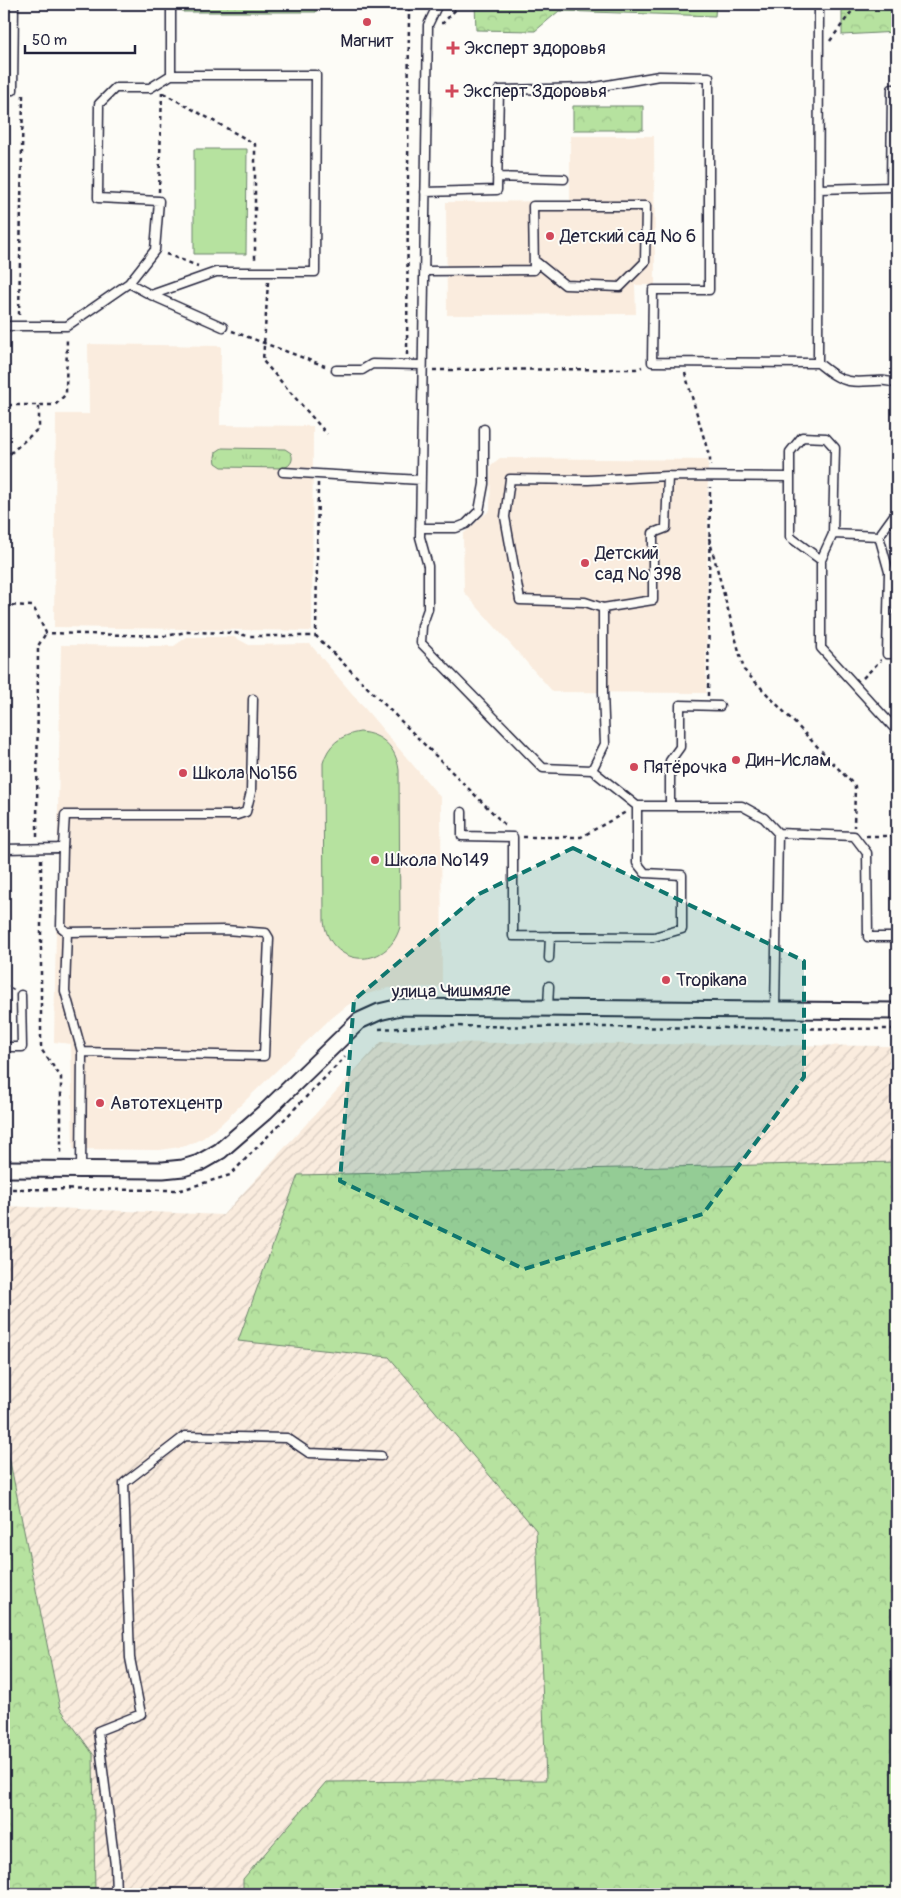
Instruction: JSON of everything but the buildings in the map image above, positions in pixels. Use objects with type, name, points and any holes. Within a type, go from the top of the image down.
[{"type":"street","name":"улица Чишмяле","points":[[4,1169],[163,1170],[183,1168],[199,1163],[220,1151],[265,1112],[360,1021],[379,1012],[400,1007],[897,1011]]},
{"type":"lane","points":[[4,90],[12,90],[14,4]]},
{"type":"lane","points":[[171,4],[171,75]]},
{"type":"lane","points":[[438,4],[428,25],[420,528],[420,537],[428,566],[428,609],[422,626],[421,643],[543,768],[592,770],[637,806],[742,806],[764,818],[778,833],[775,1010]]},
{"type":"lane","points":[[818,363],[819,4]]},
{"type":"lane","points":[[4,326],[67,326],[129,283],[155,250],[159,201],[98,198],[99,104],[115,88],[150,88],[171,75],[316,75],[315,272],[216,272],[151,295]]},
{"type":"lane","points":[[425,192],[497,190],[499,90],[590,88],[659,76],[709,77],[709,290],[653,290],[652,362],[818,363],[834,375],[848,381],[890,381],[897,384]]},
{"type":"lane","points":[[819,188],[891,187],[892,89],[897,89]]},
{"type":"lane","points":[[497,177],[564,178]]},
{"type":"lane","points":[[424,271],[534,270],[533,206],[646,206],[645,262],[620,286],[565,285],[534,260]]},
{"type":"lane","points":[[129,283],[151,295],[223,327]]},
{"type":"lane","points":[[336,370],[362,370],[372,364],[407,365],[422,368]]},
{"type":"lane","points":[[420,528],[456,528],[466,524],[480,511],[484,484],[484,429]]},
{"type":"lane","points":[[822,560],[790,537],[790,452],[802,437],[826,438],[835,448],[833,534],[822,560],[820,648],[897,732]]},
{"type":"lane","points":[[283,472],[421,480]]},
{"type":"lane","points":[[668,476],[666,528],[654,533],[653,600],[603,608],[585,602],[520,600],[505,517],[510,479],[588,480],[668,476],[790,476]]},
{"type":"lane","points":[[879,536],[897,512]]},
{"type":"lane","points":[[833,534],[879,536]]},
{"type":"lane","points":[[879,536],[893,572],[887,654],[897,654]]},
{"type":"lane","points":[[592,770],[606,744],[603,692],[603,608]]},
{"type":"lane","points":[[81,1170],[82,1052],[65,991],[67,932],[62,926],[65,815],[237,815],[246,812],[251,792],[253,700]]},
{"type":"lane","points":[[670,806],[670,761],[680,747],[680,705],[720,706]]},
{"type":"lane","points":[[462,812],[462,836],[513,837],[513,936],[654,936],[682,929],[682,875],[645,873],[637,863],[637,806]]},
{"type":"lane","points":[[778,833],[854,836],[867,853],[868,936],[897,936]]},
{"type":"lane","points":[[4,848],[41,849],[63,846]]},
{"type":"lane","points":[[67,932],[224,930],[266,933],[269,938],[264,1056],[82,1052]]},
{"type":"lane","points":[[550,936],[550,958]]},
{"type":"lane","points":[[548,1008],[549,986]]},
{"type":"lane","points":[[4,1047],[22,1048],[21,995]]},
{"type":"lane","points":[[116,1894],[115,1865],[98,1731],[141,1714],[130,1658],[124,1483],[185,1436],[287,1438],[309,1453],[381,1456]]},
{"type":"path","points":[[407,365],[409,4]]},
{"type":"path","points":[[428,25],[443,23],[461,4]]},
{"type":"path","points":[[819,58],[857,4]]},
{"type":"path","points":[[159,201],[162,80]]},
{"type":"path","points":[[19,326],[23,92]]},
{"type":"path","points":[[162,93],[255,144],[255,272]]},
{"type":"path","points":[[155,250],[216,272]]},
{"type":"path","points":[[268,272],[264,361],[327,434]]},
{"type":"path","points":[[4,413],[10,405],[55,405],[66,394],[67,326]]},
{"type":"path","points":[[223,327],[336,370]]},
{"type":"path","points":[[422,368],[636,369],[652,362]]},
{"type":"path","points":[[682,362],[710,460],[708,705]]},
{"type":"path","points":[[4,459],[39,428],[39,405]]},
{"type":"path","points":[[316,636],[318,474]]},
{"type":"path","points":[[709,538],[744,670],[855,786],[854,836],[897,836]]},
{"type":"path","points":[[4,606],[33,606],[46,633]]},
{"type":"path","points":[[46,633],[166,636],[186,632],[206,632],[235,633],[248,636],[316,636],[508,828],[513,837],[581,837],[637,806]]},
{"type":"path","points":[[46,633],[38,646],[37,843],[41,849],[41,1049],[61,1077],[61,1154]]},
{"type":"path","points":[[855,686],[887,654]]},
{"type":"path","points":[[371,1029],[442,1026],[897,1029]]},
{"type":"path","points":[[4,1189],[181,1190],[230,1175],[346,1056]]},
{"type":"highlighted area","points":[[573,848],[804,961],[804,1077],[703,1214],[524,1269],[340,1181],[354,1000],[479,894]]},
{"type":"shaded area","name":"Детский сад № 6","points":[[570,136],[654,136],[655,285],[635,285],[636,314],[447,315],[446,202],[570,201]]},
{"type":"shaded area","points":[[88,344],[221,346],[220,425],[313,426],[312,631],[54,627],[56,414],[89,414]]},
{"type":"shaded area","name":"Детский сад № 398","points":[[500,458],[708,460],[706,693],[553,692],[464,592],[463,534],[490,510],[491,465]]},
{"type":"shaded area","points":[[187,637],[234,637],[249,645],[310,644],[441,798],[442,987],[388,988],[367,994],[348,1005],[328,1021],[221,1124],[203,1138],[186,1146],[160,1150],[73,1149],[71,1044],[54,1042],[61,645],[174,646]]},
{"type":"shaded area","points":[[381,1042],[897,1046],[897,1894],[4,1894],[4,1206],[223,1215]]},
{"type":"green space","points":[[183,4],[316,4],[316,12],[183,12]]},
{"type":"green space","points":[[475,4],[716,4],[715,16],[559,11],[535,31],[476,30]]},
{"type":"green space","points":[[842,4],[897,4],[897,32],[842,35]]},
{"type":"green space","points":[[573,106],[643,106],[643,130],[573,130]]},
{"type":"green space","points":[[194,149],[247,149],[246,254],[194,254]]},
{"type":"green space","points":[[222,448],[285,449],[291,453],[292,460],[284,468],[222,467],[216,463],[215,457],[216,452]]},
{"type":"green space","points":[[353,733],[368,733],[387,743],[395,755],[399,770],[400,927],[393,942],[383,952],[372,957],[359,958],[347,955],[336,948],[328,936],[324,921],[323,763],[328,751],[336,742]]},
{"type":"green space","points":[[897,1162],[897,1894],[243,1894],[243,1879],[326,1782],[546,1780],[536,1530],[389,1357],[238,1341],[298,1175]]},
{"type":"green space","points":[[4,1438],[60,1708],[93,1754],[95,1894],[4,1894]]},
{"type":"place","name":"Магнит","points":[[367,22]]},
{"type":"place","name":"Эксперт здоровья","points":[[453,48]]},
{"type":"place","name":"Эксперт Здоровья","points":[[452,91]]},
{"type":"place","name":"Детский сад № 6","points":[[550,236]]},
{"type":"place","name":"Детский сад № 398","points":[[585,563]]},
{"type":"place","name":"Дин-Ислам","points":[[736,760]]},
{"type":"place","name":"Пятёрочка","points":[[634,767]]},
{"type":"place","name":"Школа №156","points":[[183,773]]},
{"type":"place","name":"Школа №149","points":[[375,860]]},
{"type":"place","name":"Tropikana","points":[[666,980]]},
{"type":"place","name":"Автотехцентр","points":[[100,1103]]}]
